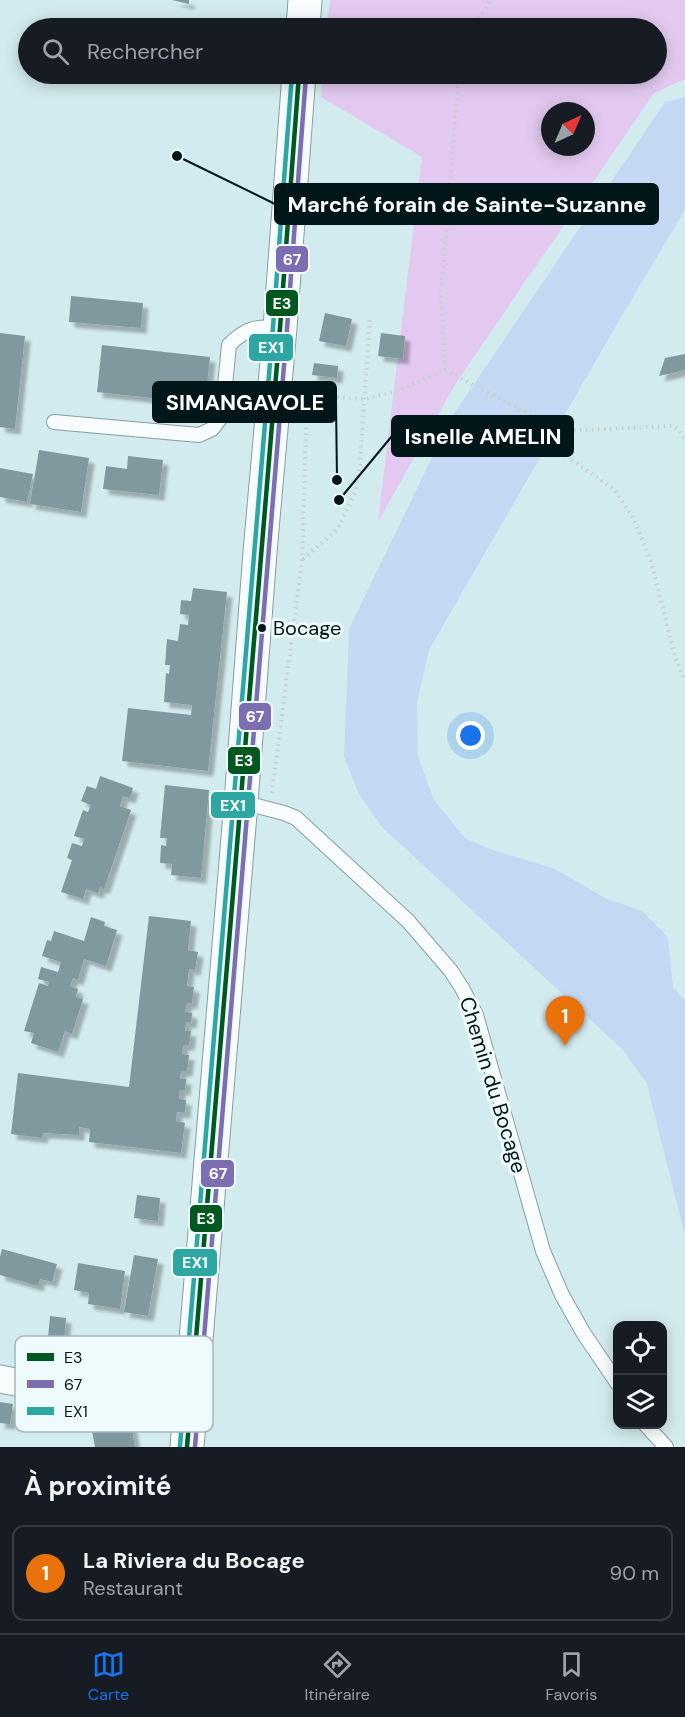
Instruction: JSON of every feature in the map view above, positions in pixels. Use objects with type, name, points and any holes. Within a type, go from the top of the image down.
[{"type":"main road","points":[[198,1336],[256,805],[260,552],[298,84]]},
{"type":"street","points":[[0,1379],[15,1383]]},
{"type":"lane","points":[[54,422],[200,435],[212,429],[222,416],[229,345],[242,333],[261,327],[280,328]]},
{"type":"lane","name":"Chemin du Bocage","points":[[256,805],[296,818],[408,921],[444,962],[462,987],[476,1015],[543,1251],[562,1295],[584,1334],[613,1377]]},
{"type":"lane","points":[[649,1429],[666,1447]]},
{"type":"path","points":[[479,18],[491,0]]},
{"type":"path","points":[[445,369],[441,291],[457,86],[461,84]]},
{"type":"path","points":[[302,560],[337,530],[355,493],[360,464],[370,316]]},
{"type":"path","points":[[445,369],[561,431],[672,426],[678,429],[685,441]]},
{"type":"path","points":[[256,805],[302,560],[307,401],[313,396],[364,399],[398,391],[445,369]]},
{"type":"path","points":[[569,430],[569,451],[572,460],[615,490],[633,518],[651,561],[675,657],[685,681]]},
{"type":"shaded area","points":[[330,0],[685,0],[685,79],[654,93],[456,383],[378,522],[422,157],[321,97],[322,84],[667,84],[667,18],[328,18]]},
{"type":"water","points":[[685,97],[685,210],[429,650],[417,702],[418,757],[434,800],[465,838],[490,849],[555,869],[605,898],[642,911],[668,937],[673,987],[685,1001],[685,1235],[647,1084],[623,1050],[382,827],[358,792],[344,756],[349,629],[451,418],[665,102]]},
{"type":"building","points":[[172,0],[189,0],[189,4]]},
{"type":"building","points":[[71,296],[143,303],[141,328],[69,322]]},
{"type":"building","points":[[325,313],[352,319],[346,346],[319,341]]},
{"type":"building","points":[[0,333],[25,336],[15,429],[0,427]]},
{"type":"building","points":[[381,333],[405,336],[403,359],[378,356]]},
{"type":"building","points":[[102,345],[210,357],[205,404],[97,392]]},
{"type":"building","points":[[685,354],[685,370],[659,376],[665,358]]},
{"type":"building","points":[[314,363],[338,366],[337,378],[312,375]]},
{"type":"building","points":[[39,450],[89,458],[81,512],[30,504]]},
{"type":"building","points":[[128,456],[163,460],[159,495],[103,489],[106,466],[127,469]]},
{"type":"building","points":[[0,468],[33,474],[27,502],[0,497]]},
{"type":"building","points":[[193,588],[227,592],[208,771],[122,761],[128,708],[191,715],[192,705],[164,702],[166,673],[169,674],[170,665],[165,665],[167,639],[178,641],[180,624],[188,625],[189,615],[180,614],[181,600],[191,601]]},
{"type":"building","points":[[100,776],[133,788],[130,798],[123,796],[120,806],[131,810],[104,889],[100,887],[98,893],[86,889],[83,899],[61,892],[72,860],[67,858],[72,843],[82,846],[84,839],[74,836],[83,810],[88,812],[91,805],[81,801],[87,786],[96,789]]},
{"type":"building","points":[[165,785],[209,790],[201,878],[171,875],[172,864],[160,863],[161,845],[166,846],[167,838],[160,838]]},
{"type":"building","points":[[149,916],[191,921],[188,950],[198,952],[195,970],[189,969],[187,986],[194,987],[192,1003],[187,1003],[185,1012],[192,1013],[191,1023],[186,1022],[185,1031],[191,1031],[189,1045],[183,1045],[182,1054],[189,1055],[187,1071],[181,1071],[180,1079],[186,1079],[185,1090],[180,1090],[179,1099],[186,1100],[185,1113],[177,1112],[176,1121],[185,1123],[181,1153],[89,1142],[90,1129],[79,1127],[79,1135],[43,1133],[42,1138],[11,1134],[18,1073],[129,1087]]},
{"type":"building","points":[[91,917],[105,922],[104,926],[117,930],[106,966],[84,959],[78,980],[73,978],[70,986],[78,989],[76,997],[83,999],[72,1034],[65,1031],[58,1052],[31,1043],[34,1033],[24,1031],[39,983],[48,986],[49,982],[38,979],[41,967],[58,972],[61,962],[42,956],[47,940],[51,941],[54,931],[84,941]]},
{"type":"building","points":[[137,1195],[160,1198],[158,1221],[134,1218]]},
{"type":"building","points":[[2,1249],[57,1264],[52,1282],[40,1279],[38,1286],[0,1275]]},
{"type":"building","points":[[134,1255],[158,1259],[148,1316],[124,1312]]},
{"type":"building","points":[[78,1263],[125,1271],[120,1309],[88,1304],[89,1293],[74,1290]]},
{"type":"building","points":[[50,1316],[66,1318],[64,1336],[48,1336]]},
{"type":"building","points":[[0,1402],[13,1404],[10,1424],[0,1423]]},
{"type":"building","points":[[92,1432],[133,1432],[135,1447],[95,1447]]},
{"type":"transit line","name":"EX1","points":[[189,1336],[291,84]]},
{"type":"transit line","name":"E3","points":[[196,1336],[298,84]]},
{"type":"transit line","name":"67","points":[[204,1336],[305,84]]},
{"type":"transit line","name":"EX1","points":[[180,1446],[181,1432]]},
{"type":"transit line","name":"E3","points":[[187,1447],[188,1432]]},
{"type":"transit line","name":"67","points":[[195,1447],[196,1432]]},
{"type":"place","name":"Marché forain de Sainte-Suzanne","points":[[177,156]]},
{"type":"place","name":"SIMANGAVOLE","points":[[337,480]]},
{"type":"place","name":"Isnelle AMELIN","points":[[339,500]]},
{"type":"place","name":"Bocage","points":[[262,628]]},
{"type":"place","name":"La Riviera du Bocage","points":[[565,1046]]}]
